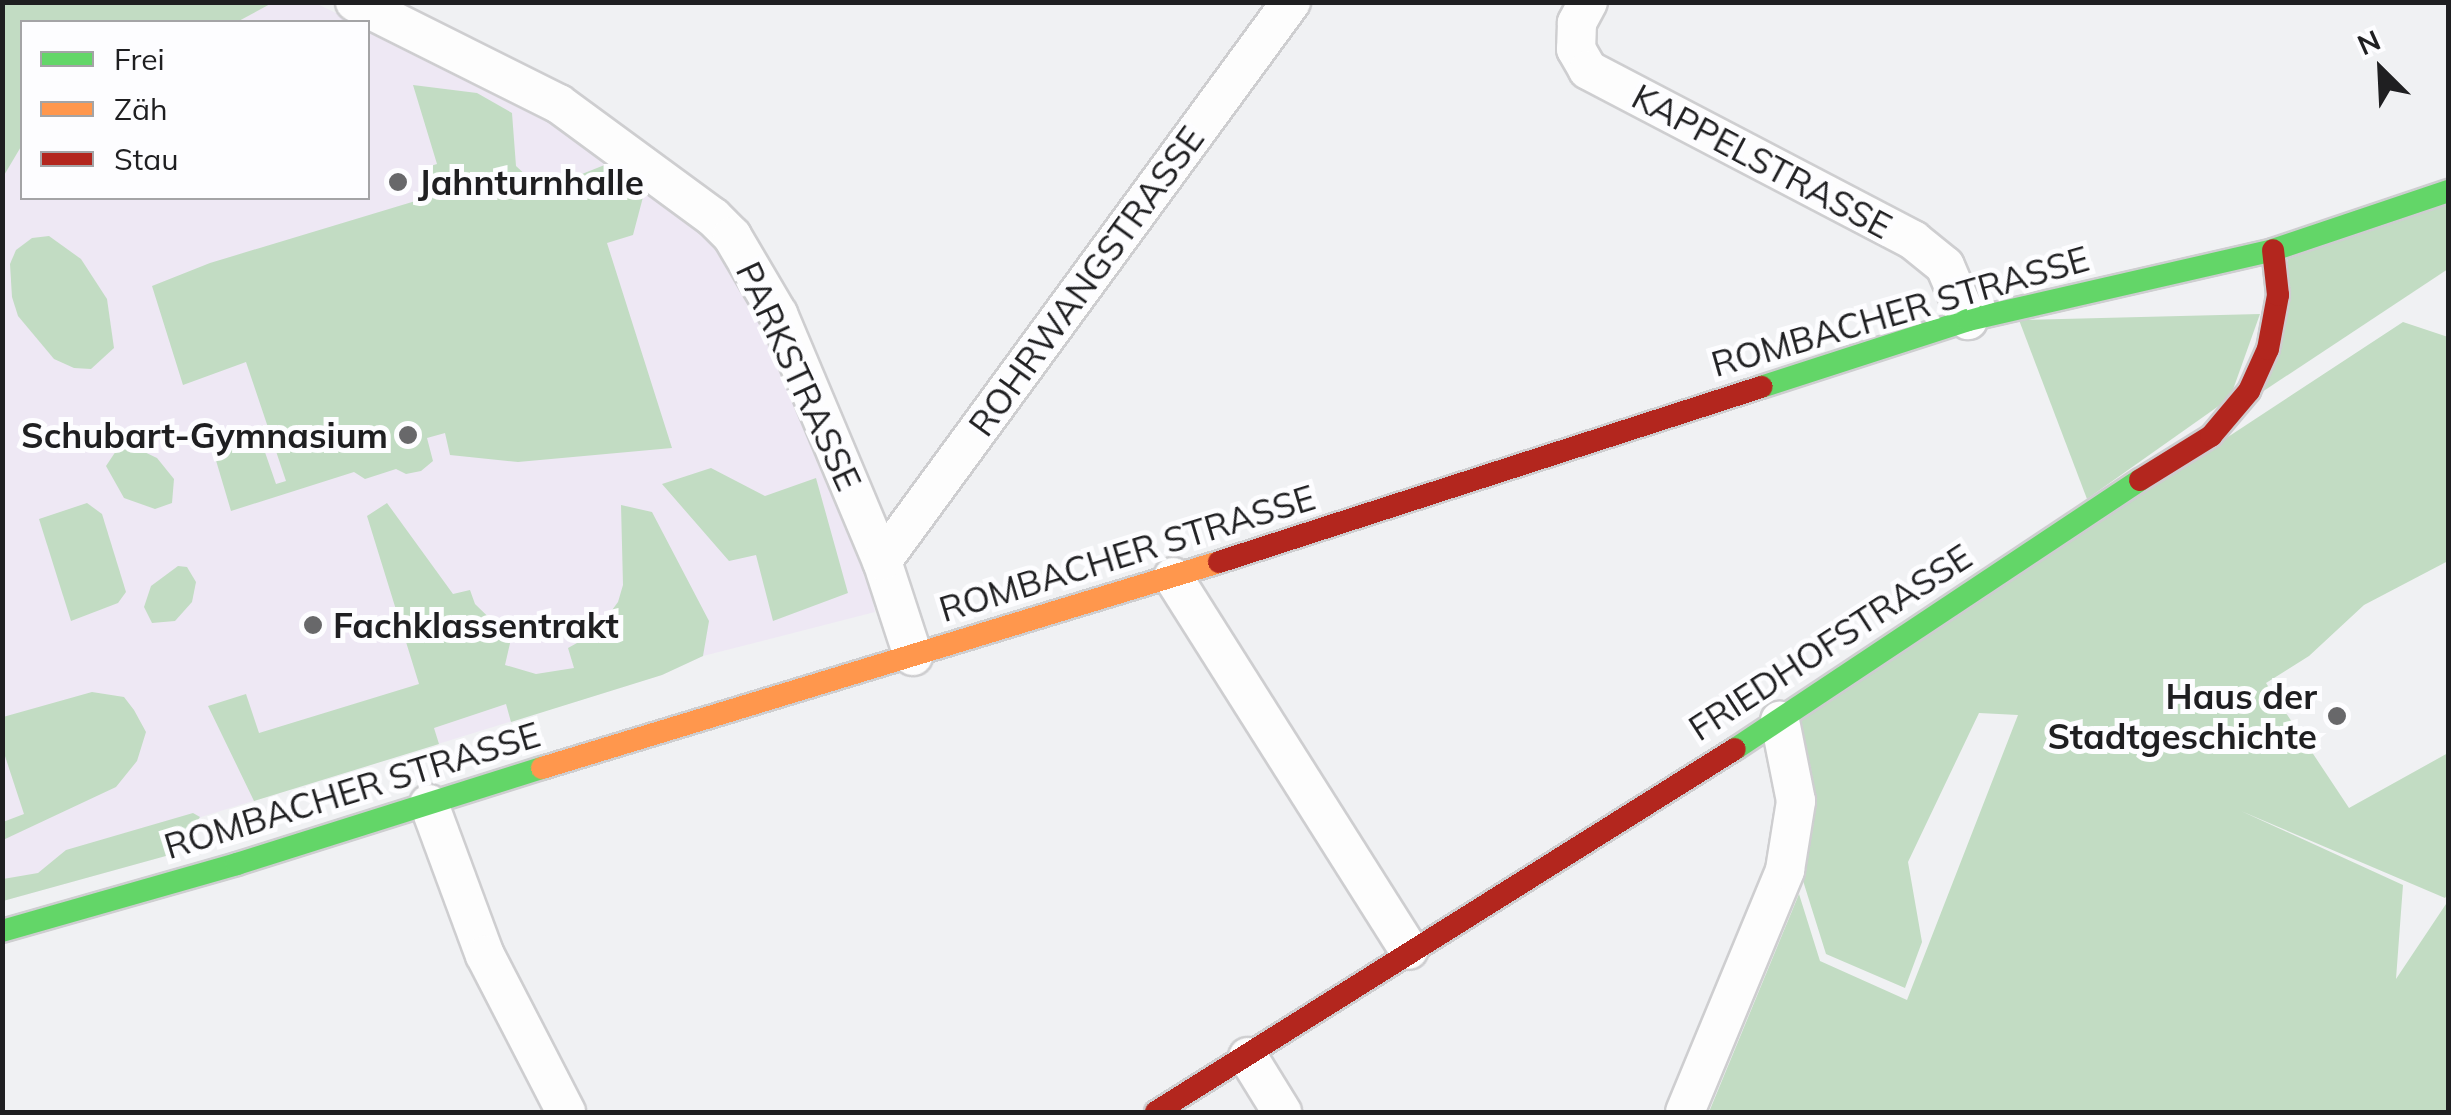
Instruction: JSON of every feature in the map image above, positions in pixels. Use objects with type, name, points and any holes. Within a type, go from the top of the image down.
[{"type":"main road","points":[[2274,250],[2448,190]]},
{"type":"main road","name":"ROMBACHER STRASSE","points":[[2,931],[1173,577],[1968,320],[2274,250]]},
{"type":"main road","name":"FRIEDHOFSTRASSE","points":[[1156,1112],[1780,720],[2091,510],[2211,436],[2249,390],[2268,348],[2278,295],[2274,250]]},
{"type":"street","name":"PARKSTRASSE","points":[[355,2],[560,104],[713,216],[732,236],[778,314],[882,560],[913,656]]},
{"type":"street","name":"ROHRWANGSTRASSE","points":[[882,560],[1291,2]]},
{"type":"street","name":"KAPPELSTRASSE","points":[[1588,2],[1577,23],[1576,49],[1588,70],[1914,240],[1945,266],[1968,320]]},
{"type":"street","points":[[1173,577],[1409,950]]},
{"type":"street","points":[[1685,1112],[1786,870],[1796,801],[1780,720]]},
{"type":"street","points":[[429,804],[485,954],[559,1110]]},
{"type":"street","points":[[1248,1057],[1282,1112]]},
{"type":"shaded area","points":[[272,2],[315,3],[351,20],[240,20]]},
{"type":"shaded area","name":"Schubart-Gymnasium","points":[[370,30],[555,116],[717,232],[767,322],[860,548],[875,612],[703,656],[662,675],[201,817],[173,854],[3,901],[2,177],[20,148],[20,200],[370,200]]},
{"type":"green space","points":[[3,2],[272,2],[241,20],[20,20],[20,148],[3,177]]},
{"type":"green space","points":[[413,85],[477,93],[512,113],[516,166],[530,179],[572,178],[617,160],[647,182],[633,235],[607,243],[672,448],[518,462],[450,455],[445,433],[427,438],[433,461],[421,471],[406,474],[396,469],[365,479],[354,472],[231,511],[212,447],[258,432],[276,484],[286,481],[246,362],[183,385],[152,286],[210,263],[432,196],[424,168],[437,164]]},
{"type":"green space","points":[[2448,200],[2448,269],[2259,394],[2288,259]]},
{"type":"green space","points":[[49,236],[81,259],[107,299],[114,348],[91,369],[74,368],[54,359],[18,316],[12,297],[10,264],[16,250],[32,238]]},
{"type":"green space","points":[[2260,314],[2230,398],[2087,499],[2019,320]]},
{"type":"green space","points":[[2403,322],[2448,337],[2448,561],[2364,605],[2309,656],[2266,683],[2349,808],[2448,753],[2448,893],[2445,898],[2241,811],[2403,885],[2396,979],[2448,901],[2448,1112],[1709,1112],[1799,894],[1820,961],[1907,1000],[2018,715],[1979,713],[1908,862],[1922,942],[1905,988],[1826,954],[1799,868],[1794,722]]},
{"type":"green space","points":[[118,448],[136,448],[157,458],[174,479],[172,503],[155,509],[124,498],[106,466]]},
{"type":"green space","points":[[711,468],[765,496],[816,478],[848,593],[773,621],[756,555],[729,561],[662,484]]},
{"type":"green space","points":[[87,503],[102,514],[126,592],[118,603],[71,621],[39,519]]},
{"type":"green space","points":[[387,503],[453,594],[470,590],[475,604],[511,639],[505,665],[536,674],[574,668],[568,648],[595,633],[618,602],[623,585],[621,505],[652,512],[709,621],[703,656],[662,675],[511,722],[506,704],[434,728],[439,744],[254,801],[208,706],[246,694],[259,733],[419,684],[367,516]]},
{"type":"green space","points":[[178,566],[187,567],[196,582],[192,602],[175,621],[152,623],[144,607],[151,586]]},
{"type":"green space","points":[[92,692],[124,697],[134,710],[146,732],[137,761],[116,787],[3,840],[3,822],[24,814],[3,750],[3,717]]},
{"type":"green space","points":[[193,813],[200,817],[173,854],[3,901],[3,879],[38,873],[66,850]]},
{"type":"traffic: fast","points":[[1761,387],[1968,320],[2273,250],[2448,191]]},
{"type":"traffic: fast","points":[[1735,749],[2140,480]]},
{"type":"traffic: fast","points":[[2,931],[237,864],[542,768]]},
{"type":"traffic: slow","points":[[542,768],[1219,562]]},
{"type":"traffic: jam","points":[[2140,480],[2211,436],[2249,391],[2268,349],[2278,295],[2273,250]]},
{"type":"traffic: jam","points":[[1219,562],[1761,387]]},
{"type":"traffic: jam","points":[[1156,1112],[1735,749]]},
{"type":"place","name":"Jahnturnhalle","points":[[398,182]]},
{"type":"place","name":"Schubart-Gymnasium","points":[[408,435]]},
{"type":"place","name":"Fachklassentrakt","points":[[313,625]]},
{"type":"place","name":"Haus der Stadtgeschichte","points":[[2337,716]]}]
